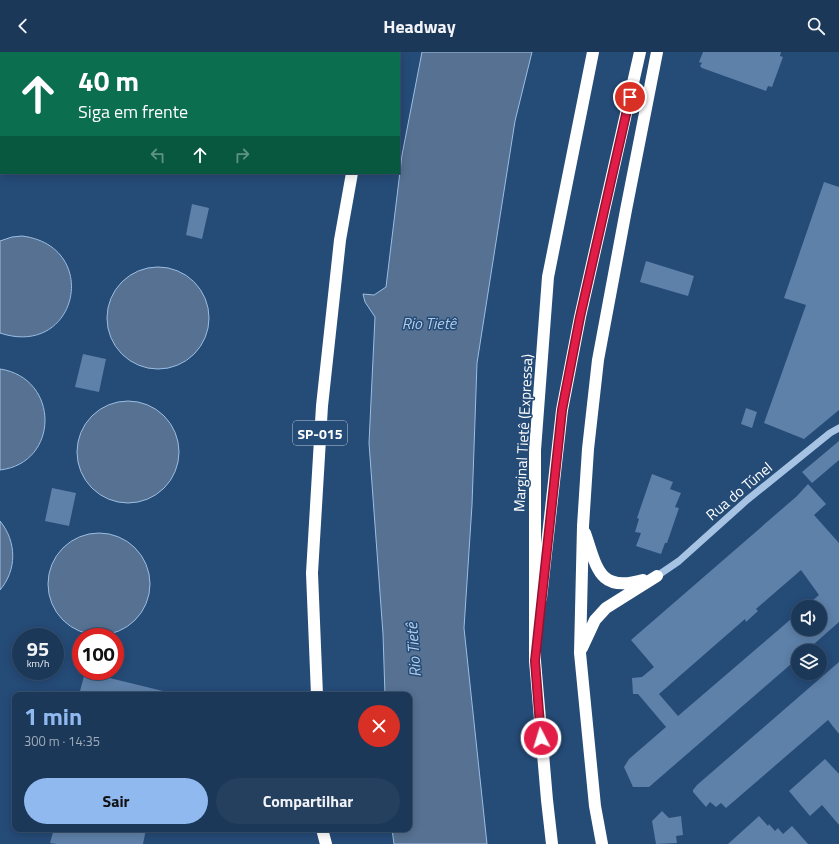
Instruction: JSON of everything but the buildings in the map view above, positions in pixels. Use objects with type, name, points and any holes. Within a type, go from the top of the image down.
[{"type":"highway","name":"Marginal Tietê (Expressa)","points":[[552,844],[535,661],[535,450],[548,277],[593,52]]},
{"type":"highway","points":[[535,661],[562,410],[580,317],[640,52]]},
{"type":"highway","points":[[602,844],[595,806],[580,653],[583,526],[588,449],[598,360],[657,52]]},
{"type":"highway","name":"SP-015","points":[[317,692],[312,573],[322,406],[340,240],[352,174]]},
{"type":"highway","points":[[583,526],[598,568],[601,574],[609,581],[627,584],[657,576]]},
{"type":"highway","points":[[580,653],[595,620],[606,608],[657,576]]},
{"type":"highway","points":[[317,844],[319,832]]},
{"type":"highway","points":[[321,832],[326,844]]},
{"type":"street","name":"Rua do Túnel","points":[[657,576],[679,561],[747,500],[830,433],[839,428]]},
{"type":"water","name":"Rio Tietê","points":[[422,52],[532,52],[515,121],[477,363],[472,505],[464,628],[487,844],[394,844],[392,832],[412,832],[412,692],[385,692],[383,634],[369,443],[375,317],[365,302],[363,294],[374,295],[386,287],[402,155]]},
{"type":"water","points":[[22,236],[47,244],[63,259],[71,278],[70,298],[62,316],[48,330],[27,337],[0,333],[0,241],[12,237]]},
{"type":"water","points":[[158,267],[177,271],[194,282],[205,299],[209,318],[205,337],[194,354],[177,365],[158,369],[139,365],[122,354],[111,337],[107,318],[111,299],[122,282],[139,271]]},
{"type":"water","points":[[0,369],[20,376],[34,388],[42,403],[45,420],[42,437],[34,453],[20,464],[0,470]]},
{"type":"water","points":[[128,401],[147,405],[164,416],[175,433],[179,452],[175,471],[164,488],[147,499],[128,503],[109,499],[92,488],[81,471],[77,452],[81,433],[92,416],[109,405]]},
{"type":"water","points":[[0,521],[10,538],[13,556],[10,574],[0,590]]},
{"type":"water","points":[[89,534],[109,534],[127,542],[135,548],[141,556],[149,574],[149,594],[146,603],[135,620],[123,628],[75,628],[63,620],[52,603],[49,594],[49,574],[57,556],[63,548],[71,542]]},
{"type":"route","points":[[541,738],[535,661],[562,410],[580,317],[630,97]]}]
